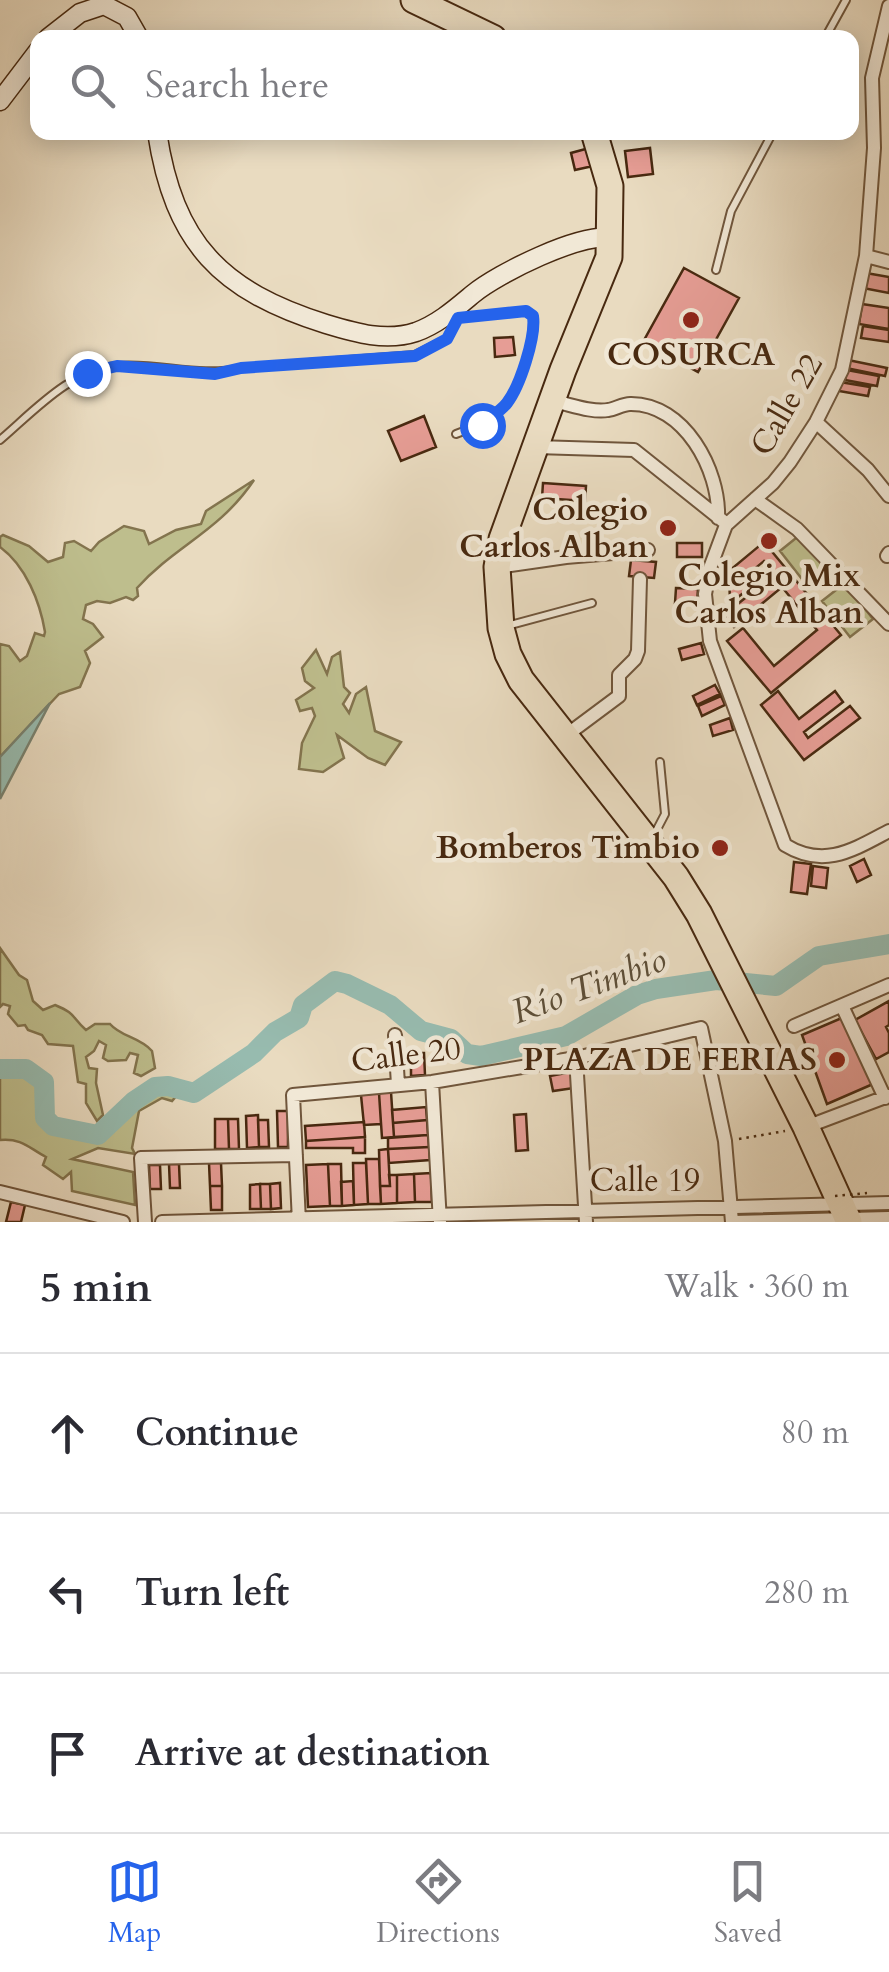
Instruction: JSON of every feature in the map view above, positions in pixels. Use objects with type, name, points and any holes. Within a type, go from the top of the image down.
[{"type":"highway","points":[[414,0],[476,30]]},
{"type":"highway","points":[[596,140],[610,186],[609,257],[502,539],[497,567],[501,628],[521,680],[676,877],[754,1021],[843,1210]]},
{"type":"main road","points":[[58,30],[80,13],[104,5],[127,18],[134,30]]},
{"type":"main road","points":[[0,101],[30,62]]},
{"type":"main road","points":[[157,140],[161,162],[184,226],[235,284],[282,309],[374,337],[402,336],[459,312],[474,292],[576,240],[612,238]]},
{"type":"street","name":"Calle 22","points":[[722,521],[755,500],[790,462],[842,370],[866,256],[874,148],[872,78],[889,6]]},
{"type":"street","points":[[866,256],[889,262]]},
{"type":"street","points":[[553,401],[604,412],[629,403],[659,410],[692,435],[710,473],[722,521],[705,594],[710,642],[785,846],[803,856],[836,856],[889,831]]},
{"type":"street","points":[[816,422],[868,470],[889,496]]},
{"type":"street","points":[[536,447],[634,450],[722,521]]},
{"type":"street","points":[[755,500],[797,529],[888,622]]},
{"type":"street","points":[[497,567],[648,550]]},
{"type":"street","points":[[564,737],[619,696],[619,675],[638,651],[640,578]]},
{"type":"street","points":[[794,1026],[889,985]]},
{"type":"street","points":[[806,1127],[887,1097],[842,1008]]},
{"type":"street","name":"Calle 20","points":[[296,1155],[293,1096],[432,1082],[576,1058],[701,1028],[725,1142]]},
{"type":"street","points":[[394,1036],[398,1085]]},
{"type":"street","points":[[576,1058],[585,1215]]},
{"type":"street","points":[[432,1082],[440,1217]]},
{"type":"street","points":[[725,1142],[732,1217]]},
{"type":"street","points":[[145,1222],[141,1158],[296,1155],[299,1220]]},
{"type":"street","points":[[1,1198],[123,1222]]},
{"type":"street","name":"Calle 19","points":[[162,1222],[585,1215],[732,1217],[843,1210],[889,1202]]},
{"type":"street","name":"Calle 19","points":[[843,1210],[889,1218]]},
{"type":"lane","points":[[830,30],[846,0]]},
{"type":"lane","points":[[716,270],[731,211],[770,140]]},
{"type":"lane","points":[[0,440],[87,373],[117,366],[215,374],[241,368],[415,356],[447,339],[459,312],[526,311],[533,316],[535,330],[507,403],[482,425],[456,434]]},
{"type":"lane","points":[[501,628],[541,614],[592,604]]},
{"type":"lane","points":[[649,842],[665,814],[660,762]]},
{"type":"path","points":[[725,1142],[806,1127]]},
{"type":"path","points":[[843,1210],[867,1193]]},
{"type":"green space","points":[[254,480],[212,526],[152,573],[137,588],[138,596],[133,600],[126,597],[86,605],[83,619],[103,637],[85,651],[90,663],[80,687],[59,694],[0,757],[0,644],[9,646],[20,661],[27,656],[35,633],[44,636],[45,632],[30,585],[0,547],[0,537],[29,546],[48,562],[63,557],[65,543],[74,541],[91,551],[124,526],[144,531],[149,544],[176,530],[201,524],[206,511]]},
{"type":"green space","points":[[801,534],[830,571],[809,588],[780,551]]},
{"type":"green space","points":[[845,583],[873,619],[850,637],[822,601]]},
{"type":"green space","points":[[316,650],[327,674],[332,657],[340,652],[344,687],[350,693],[343,704],[349,713],[356,694],[366,687],[375,731],[401,742],[385,765],[368,758],[337,735],[344,758],[323,772],[299,769],[302,743],[315,716],[312,708],[300,711],[296,700],[314,688],[305,681],[302,668]]},
{"type":"green space","points":[[0,948],[27,980],[33,1001],[43,1010],[55,1005],[62,1008],[86,1030],[95,1024],[110,1024],[152,1051],[155,1068],[141,1076],[134,1073],[138,1055],[130,1053],[126,1060],[108,1061],[103,1058],[106,1045],[99,1041],[86,1057],[89,1068],[97,1069],[103,1115],[97,1121],[86,1103],[86,1084],[78,1082],[73,1046],[48,1044],[42,1035],[25,1025],[18,1026],[8,1014],[10,1006],[0,1007]]},
{"type":"green space","points":[[0,1072],[25,1072],[38,1079],[43,1098],[41,1121],[55,1131],[80,1137],[106,1137],[138,1102],[156,1090],[178,1094],[172,1101],[162,1098],[139,1111],[132,1148],[135,1154],[98,1148],[72,1159],[133,1172],[135,1205],[72,1191],[71,1172],[63,1179],[43,1165],[46,1157],[20,1142],[0,1140]]},
{"type":"water","points":[[50,703],[0,799],[0,757]]},
{"type":"building","points":[[589,148],[593,166],[575,170],[571,153]]},
{"type":"building","points":[[650,148],[653,174],[628,177],[625,151]]},
{"type":"building","name":"COSURCA","points":[[684,268],[739,298],[698,372],[643,342]]},
{"type":"building","points":[[866,273],[889,277],[889,293],[863,288]]},
{"type":"building","points":[[862,304],[889,308],[889,329],[859,324]]},
{"type":"building","points":[[863,326],[889,330],[889,342],[861,338]]},
{"type":"building","points":[[513,337],[515,355],[495,357],[494,338]]},
{"type":"building","points":[[848,360],[887,368],[885,376],[846,368]]},
{"type":"building","points":[[847,370],[879,376],[877,386],[845,380]]},
{"type":"building","points":[[840,382],[870,387],[868,396],[839,391]]},
{"type":"building","points":[[424,416],[436,447],[401,461],[388,431]]},
{"type":"building","points":[[543,483],[586,486],[585,501],[542,498]]},
{"type":"building","points":[[764,542],[841,635],[771,693],[727,641],[743,628],[774,666],[817,630],[782,587],[734,627],[724,615],[775,574],[764,561],[747,575],[746,591],[730,603],[729,571]]},
{"type":"building","points":[[677,543],[702,543],[702,557],[677,557]]},
{"type":"building","points":[[631,560],[656,562],[654,578],[629,576]]},
{"type":"building","points":[[676,588],[698,589],[697,604],[675,603]]},
{"type":"building","points":[[701,643],[704,654],[682,660],[679,649]]},
{"type":"building","points":[[715,685],[720,694],[697,705],[693,696]]},
{"type":"building","points":[[778,691],[799,719],[835,691],[843,702],[804,732],[808,738],[850,706],[860,718],[804,760],[761,705]]},
{"type":"building","points":[[721,696],[725,705],[702,716],[698,706]]},
{"type":"building","points":[[730,718],[733,730],[713,736],[710,725]]},
{"type":"building","points":[[864,859],[871,875],[857,882],[850,866]]},
{"type":"building","points":[[794,862],[811,864],[807,894],[791,892]]},
{"type":"building","points":[[813,866],[828,868],[826,888],[811,886]]},
{"type":"building","points":[[889,1001],[889,1052],[876,1059],[855,1020]]},
{"type":"building","name":"PLAZA DE FERIAS","points":[[844,1017],[873,1084],[827,1104],[802,1035]]},
{"type":"building","points":[[411,1053],[424,1053],[425,1075],[411,1076]]},
{"type":"building","points":[[571,1072],[574,1088],[553,1091],[550,1076]]},
{"type":"building","points":[[391,1092],[394,1137],[382,1138],[379,1093]]},
{"type":"building","points":[[379,1093],[381,1124],[364,1125],[361,1095]]},
{"type":"building","points":[[426,1107],[427,1120],[393,1123],[392,1110]]},
{"type":"building","points":[[277,1111],[288,1111],[288,1147],[278,1147]]},
{"type":"building","points":[[526,1114],[528,1150],[516,1151],[514,1115]]},
{"type":"building","points":[[258,1115],[259,1147],[247,1148],[246,1116]]},
{"type":"building","points":[[215,1119],[228,1119],[229,1149],[215,1149]]},
{"type":"building","points":[[228,1119],[238,1119],[239,1149],[229,1149]]},
{"type":"building","points":[[258,1120],[268,1120],[269,1147],[259,1147]]},
{"type":"building","points":[[427,1120],[428,1135],[394,1137],[393,1123]]},
{"type":"building","points":[[364,1122],[365,1137],[306,1141],[305,1126]]},
{"type":"building","points":[[428,1135],[429,1147],[388,1149],[388,1138]]},
{"type":"building","points":[[365,1137],[365,1153],[353,1153],[353,1148],[306,1148],[306,1141]]},
{"type":"building","points":[[429,1147],[430,1160],[389,1163],[388,1149]]},
{"type":"building","points":[[388,1149],[390,1186],[380,1186],[379,1150]]},
{"type":"building","points":[[366,1159],[379,1159],[381,1204],[368,1204]]},
{"type":"building","points":[[209,1163],[221,1163],[222,1186],[210,1186]]},
{"type":"building","points":[[353,1163],[366,1163],[368,1204],[354,1205]]},
{"type":"building","points":[[169,1164],[179,1164],[180,1188],[170,1188]]},
{"type":"building","points":[[328,1164],[330,1206],[308,1207],[306,1165]]},
{"type":"building","points":[[328,1164],[341,1164],[342,1206],[330,1206]]},
{"type":"building","points":[[149,1165],[160,1165],[161,1189],[150,1189]]},
{"type":"building","points":[[431,1173],[432,1202],[415,1202],[414,1174]]},
{"type":"building","points":[[414,1174],[415,1202],[397,1203],[397,1175]]},
{"type":"building","points":[[389,1175],[397,1175],[397,1203],[381,1204],[380,1186],[390,1186]]},
{"type":"building","points":[[353,1181],[354,1205],[342,1206],[341,1182]]},
{"type":"building","points":[[280,1183],[281,1208],[271,1209],[270,1184]]},
{"type":"building","points":[[260,1184],[261,1209],[250,1209],[250,1185]]},
{"type":"building","points":[[260,1184],[270,1184],[271,1209],[261,1209]]},
{"type":"building","points":[[210,1186],[222,1186],[222,1210],[211,1210]]},
{"type":"building","points":[[11,1202],[25,1205],[21,1222],[6,1222]]},
{"type":"waterway","name":"Río Timbio","points":[[0,1069],[26,1069],[44,1082],[45,1118],[53,1126],[98,1135],[155,1087],[194,1093],[299,1018],[303,1005],[335,981],[390,1005],[421,1031],[451,1039],[467,1054],[481,1056],[566,1036],[637,995],[656,989],[716,980],[776,986],[819,956],[889,944]]},
{"type":"place","name":"COSURCA","points":[[691,320]]},
{"type":"place","name":"Colegio Carlos Alban","points":[[668,528]]},
{"type":"place","name":"Colegio Mix Carlos Alban","points":[[769,541]]},
{"type":"place","name":"Bomberos Timbio","points":[[720,848]]},
{"type":"place","name":"PLAZA DE FERIAS","points":[[837,1060]]},
{"type":"route","points":[[87,373],[117,366],[215,374],[241,368],[415,356],[447,339],[458,318],[526,311],[533,316],[535,330],[524,362],[507,403],[482,425]]}]
